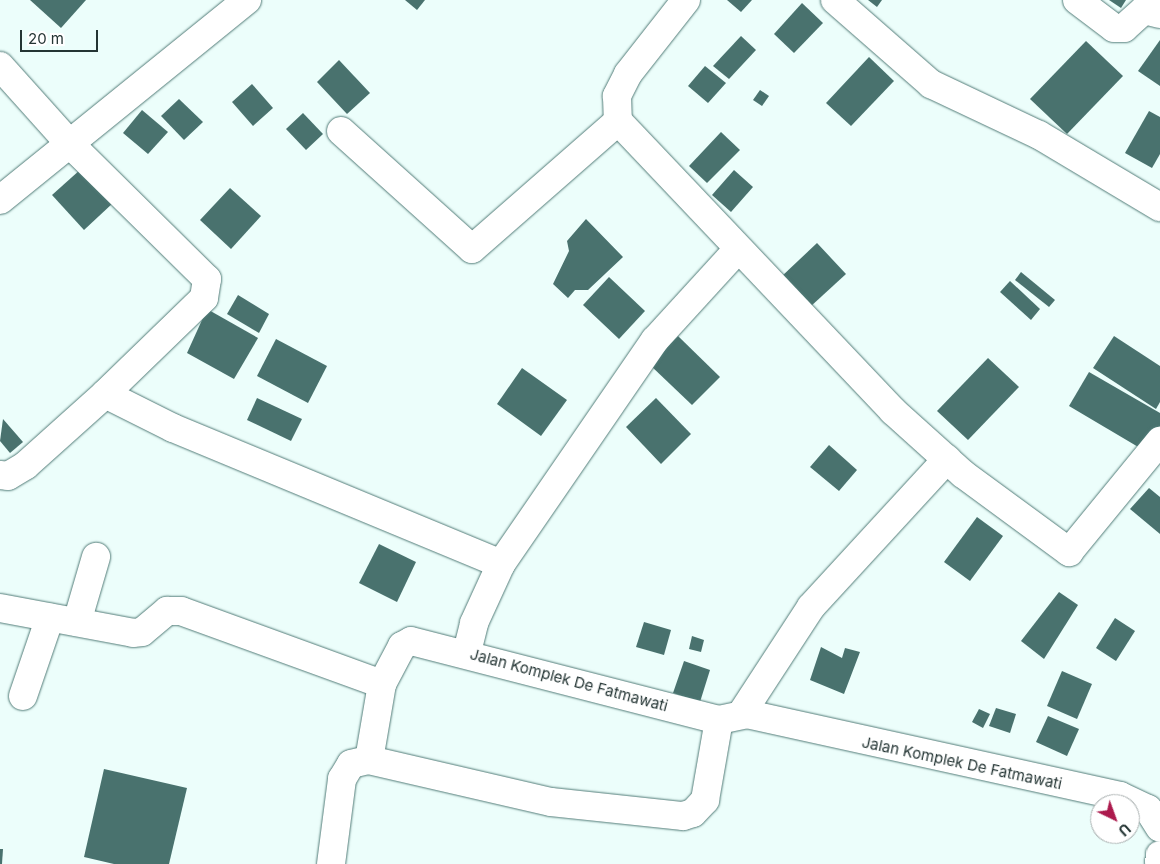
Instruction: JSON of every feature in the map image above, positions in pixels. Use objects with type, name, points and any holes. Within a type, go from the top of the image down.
[{"type":"street","points":[[0,200],[71,145],[247,0]]},
{"type":"street","points":[[686,0],[628,74],[617,96],[618,121],[893,411],[947,459],[1069,552],[1160,441]]},
{"type":"street","points":[[835,0],[931,84],[1039,135],[1160,207]]},
{"type":"street","points":[[1078,0],[1114,28],[1124,28],[1144,10],[1160,13]]},
{"type":"street","points":[[0,66],[71,145],[199,268],[209,286],[175,331],[26,465],[8,476],[0,475]]},
{"type":"street","points":[[341,131],[472,250],[618,121]]},
{"type":"street","points":[[467,652],[474,623],[501,564],[654,340],[738,249]]},
{"type":"street","points":[[105,394],[173,428],[501,564]]},
{"type":"street","points":[[331,864],[342,778],[352,764],[369,760],[551,802],[683,816],[693,814],[705,800],[731,717],[811,607],[947,459]]},
{"type":"street","points":[[77,622],[96,558]]},
{"type":"street","points":[[0,608],[133,633],[149,628],[167,611],[181,611],[382,684],[369,760]]},
{"type":"street","points":[[23,696],[50,617]]},
{"type":"street","name":"Jalan Komplek De Fatmawati","points":[[382,684],[408,642],[467,652],[731,717],[1120,796],[1148,809],[1160,823]]},
{"type":"street","points":[[1159,864],[1160,855]]},
{"type":"building","points":[[30,0],[86,0],[61,28]]},
{"type":"building","points":[[405,0],[425,0],[417,10]]},
{"type":"building","points":[[727,0],[752,0],[741,12]]},
{"type":"building","points":[[868,0],[882,0],[877,7]]},
{"type":"building","points":[[1109,0],[1126,0],[1121,8]]},
{"type":"building","points":[[802,3],[823,23],[794,53],[774,34]]},
{"type":"building","points":[[741,36],[756,50],[729,79],[713,66]]},
{"type":"building","points":[[1160,40],[1160,86],[1138,71]]},
{"type":"building","points":[[1086,41],[1123,76],[1067,134],[1030,99]]},
{"type":"building","points":[[869,57],[894,81],[851,126],[826,103]]},
{"type":"building","points":[[339,60],[370,93],[347,114],[317,82]]},
{"type":"building","points":[[705,66],[726,83],[708,103],[688,86]]},
{"type":"building","points":[[252,84],[273,108],[253,126],[232,102]]},
{"type":"building","points":[[760,90],[769,96],[762,106],[753,100]]},
{"type":"building","points":[[179,99],[203,122],[184,140],[161,116]]},
{"type":"building","points":[[142,110],[168,132],[148,154],[123,133]]},
{"type":"building","points":[[1149,111],[1160,117],[1160,154],[1152,168],[1125,153]]},
{"type":"building","points":[[303,113],[323,134],[306,150],[286,129]]},
{"type":"building","points":[[721,132],[740,150],[707,183],[689,166]]},
{"type":"building","points":[[81,169],[113,203],[84,230],[52,195]]},
{"type":"building","points":[[734,170],[753,187],[731,212],[712,195]]},
{"type":"building","points":[[230,188],[261,216],[231,249],[200,220]]},
{"type":"building","points":[[586,219],[623,257],[588,290],[575,290],[568,298],[553,284],[569,251],[567,241]]},
{"type":"building","points":[[817,243],[846,274],[810,307],[781,277]]},
{"type":"building","points":[[1021,272],[1055,300],[1049,307],[1015,280]]},
{"type":"building","points":[[609,277],[645,311],[619,339],[583,305]]},
{"type":"building","points":[[1010,281],[1040,309],[1031,320],[1000,292]]},
{"type":"building","points":[[238,295],[269,314],[259,333],[227,314]]},
{"type":"building","points":[[207,309],[258,338],[234,379],[187,353]]},
{"type":"building","points":[[678,336],[720,377],[692,405],[650,365]]},
{"type":"building","points":[[1114,336],[1160,366],[1160,402],[1156,409],[1093,368]]},
{"type":"building","points":[[276,339],[327,366],[308,403],[257,376]]},
{"type":"building","points":[[988,358],[1019,387],[968,440],[937,411]]},
{"type":"building","points":[[522,368],[567,400],[541,436],[497,404]]},
{"type":"building","points":[[1089,372],[1160,413],[1160,426],[1145,451],[1069,406]]},
{"type":"building","points":[[257,398],[302,419],[291,441],[247,420]]},
{"type":"building","points":[[656,398],[691,434],[661,464],[626,427]]},
{"type":"building","points":[[3,419],[23,442],[10,453],[0,441]]},
{"type":"building","points":[[829,445],[857,470],[839,491],[810,467]]},
{"type":"building","points":[[1149,488],[1160,497],[1160,534],[1130,509]]},
{"type":"building","points":[[977,517],[1003,536],[970,581],[944,562]]},
{"type":"building","points":[[379,544],[416,562],[397,602],[359,583]]},
{"type":"building","points":[[1059,592],[1078,605],[1044,659],[1021,641]]},
{"type":"building","points":[[1115,618],[1135,631],[1116,661],[1096,648]]},
{"type":"building","points":[[644,622],[671,630],[664,655],[636,647]]},
{"type":"building","points":[[692,636],[704,640],[701,652],[689,649]]},
{"type":"building","points":[[821,647],[842,658],[845,648],[860,652],[844,694],[810,680]]},
{"type":"building","points":[[684,661],[710,670],[700,702],[673,693]]},
{"type":"building","points":[[1062,671],[1092,684],[1077,719],[1047,706]]},
{"type":"building","points":[[996,708],[1016,714],[1010,733],[989,726]]},
{"type":"building","points":[[979,709],[990,714],[983,728],[972,722]]},
{"type":"building","points":[[1048,716],[1079,729],[1067,756],[1036,742]]},
{"type":"building","points":[[104,769],[187,788],[169,864],[114,864],[84,857]]},
{"type":"building","points":[[0,849],[3,849],[2,864],[0,864]]}]
